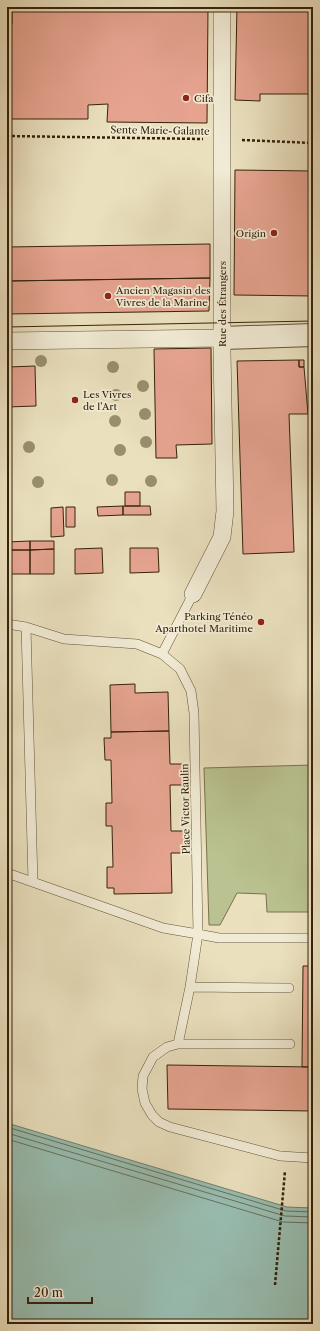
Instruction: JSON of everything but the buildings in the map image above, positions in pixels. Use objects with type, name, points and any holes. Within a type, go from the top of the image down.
[{"type":"street","name":"Rue des Étrangers","points":[[193,594],[222,537],[225,511],[222,338],[222,7]]},
{"type":"street","points":[[7,341],[222,338],[313,335]]},
{"type":"lane","points":[[162,654],[193,594]]},
{"type":"lane","name":"Place Victor Raulin","points":[[7,624],[26,627],[64,639],[137,644],[162,654],[180,668],[191,691],[194,713],[198,934],[190,987],[178,1044]]},
{"type":"lane","points":[[26,627],[33,882]]},
{"type":"lane","points":[[7,873],[163,928],[219,938],[313,938]]},
{"type":"lane","points":[[190,987],[289,988]]},
{"type":"lane","points":[[290,1044],[178,1044],[167,1047],[153,1057],[142,1076],[142,1089],[145,1103],[152,1115],[170,1127],[286,1156],[313,1158]]},
{"type":"path","name":"Sente Marie-Galante","points":[[7,136],[222,139],[313,143]]},
{"type":"path","points":[[275,1285],[286,1156]]},
{"type":"green space","points":[[313,765],[313,912],[267,912],[266,894],[237,893],[220,925],[209,925],[204,768]]},
{"type":"water","points":[[7,1123],[287,1207],[313,1208],[313,1324],[7,1324]]},
{"type":"tram line","points":[[7,327],[313,321]]},
{"type":"place","name":"Cifa","points":[[186,98]]},
{"type":"place","name":"Origin","points":[[274,233]]},
{"type":"place","name":"Ancien Magasin des Vivres de la Marine","points":[[108,296]]},
{"type":"place","name":"Les Vivres de l'Art","points":[[75,400]]},
{"type":"place","name":"Parking Ténéo Aparthotel Maritime","points":[[261,622]]}]
